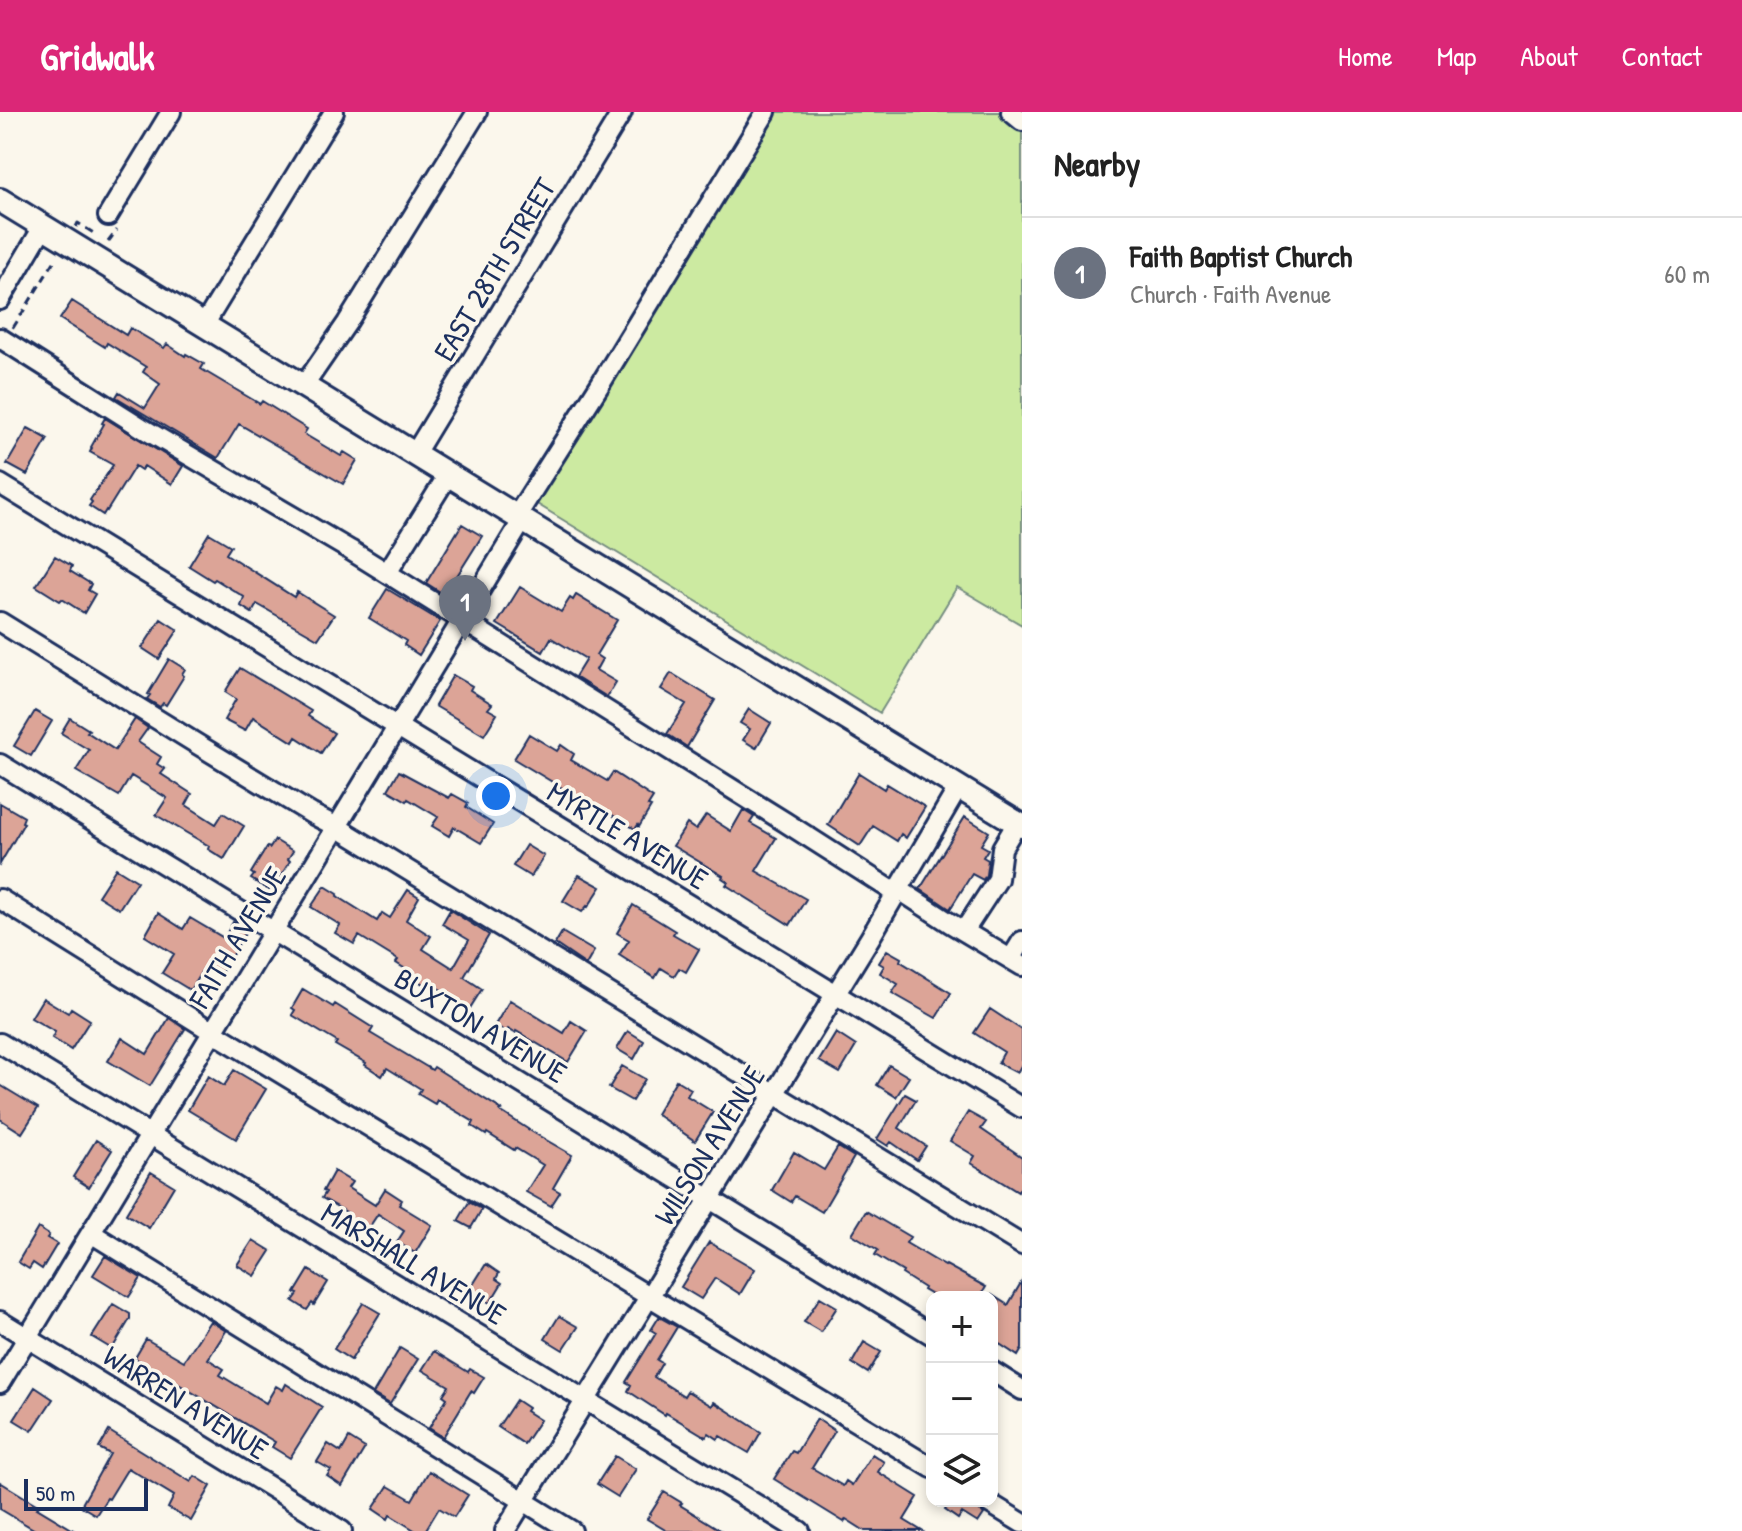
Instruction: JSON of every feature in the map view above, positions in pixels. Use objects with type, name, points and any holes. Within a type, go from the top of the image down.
[{"type":"main road","points":[[0,200],[1019,825]]},
{"type":"street","points":[[108,216],[171,112]]},
{"type":"street","points":[[204,325],[334,112]]},
{"type":"street","points":[[303,387],[347,323],[477,112]]},
{"type":"street","name":"EAST 28TH STREET","points":[[414,455],[622,112]]},
{"type":"street","name":"FAITH AVENUE","points":[[0,1383],[398,728],[519,519],[766,112]]},
{"type":"street","points":[[1011,112],[1022,121]]},
{"type":"street","points":[[0,300],[43,227]]},
{"type":"street","points":[[2,339],[1016,962],[1022,941]]},
{"type":"street","points":[[387,573],[448,475]]},
{"type":"street","name":"MYRTLE AVENUE","points":[[0,484],[1022,1108]]},
{"type":"street","points":[[0,622],[1022,1245]]},
{"type":"street","name":"BUXTON AVENUE","points":[[0,764],[926,1331]]},
{"type":"street","name":"WILSON AVENUE","points":[[505,1531],[958,788]]},
{"type":"street","points":[[964,931],[998,879],[1002,848],[1019,825]]},
{"type":"street","points":[[0,899],[213,1032],[926,1464]]},
{"type":"street","name":"MARSHALL AVENUE","points":[[0,1043],[800,1531]]},
{"type":"street","points":[[91,1233],[572,1531]]},
{"type":"street","name":"WARREN AVENUE","points":[[0,1321],[342,1531]]},
{"type":"street","points":[[998,1375],[1022,1390]]},
{"type":"street","points":[[996,1507],[1022,1523]]},
{"type":"path","points":[[2,339],[78,223],[96,234]]},
{"type":"green space","points":[[771,112],[1001,112],[1022,125],[1022,625],[957,587],[880,713],[532,501]]},
{"type":"building","points":[[72,301],[126,335],[130,328],[164,348],[167,344],[204,364],[201,369],[307,429],[304,434],[341,456],[344,452],[357,460],[343,484],[239,424],[218,458],[116,397],[119,392],[145,408],[160,384],[143,372],[146,367],[107,343],[105,347],[60,319]]},
{"type":"building","points":[[105,418],[183,466],[172,484],[144,466],[141,470],[135,466],[103,515],[89,506],[90,500],[113,465],[90,452]]},
{"type":"building","points":[[28,428],[48,439],[27,475],[7,464]]},
{"type":"building","points":[[462,524],[482,536],[445,595],[426,583]]},
{"type":"building","points":[[209,533],[231,546],[226,554],[294,597],[297,592],[334,615],[318,639],[257,604],[252,613],[241,606],[244,597],[189,566]]},
{"type":"building","points":[[55,556],[72,566],[70,571],[91,584],[88,590],[95,594],[84,613],[36,586]]},
{"type":"building","points":[[520,587],[561,612],[570,598],[573,600],[576,595],[617,620],[596,655],[602,659],[596,670],[616,682],[607,697],[575,677],[586,659],[551,638],[543,652],[497,624]]},
{"type":"building","points":[[387,589],[440,621],[419,655],[404,645],[406,641],[369,618]]},
{"type":"building","points":[[161,619],[178,630],[159,659],[142,648]]},
{"type":"building","points":[[169,659],[185,669],[184,676],[166,705],[163,703],[160,707],[147,699]]},
{"type":"building","points":[[240,668],[311,711],[308,716],[334,733],[321,753],[296,737],[293,742],[253,717],[245,731],[224,720],[236,699],[225,692]]},
{"type":"building","points":[[671,673],[715,700],[687,747],[667,734],[686,704],[661,689]]},
{"type":"building","points":[[453,675],[472,686],[470,690],[492,704],[488,709],[497,714],[484,735],[435,706]]},
{"type":"building","points":[[749,709],[771,723],[756,748],[743,740],[750,729],[740,723]]},
{"type":"building","points":[[35,711],[52,721],[31,756],[14,746]]},
{"type":"building","points":[[70,718],[115,750],[135,719],[148,728],[138,742],[161,757],[157,764],[165,769],[161,774],[192,794],[186,805],[216,824],[223,813],[244,826],[224,859],[208,849],[209,846],[156,815],[167,798],[131,776],[119,796],[76,771],[89,750],[61,733]]},
{"type":"building","points":[[529,734],[557,751],[561,745],[574,754],[571,760],[607,781],[613,772],[653,798],[639,827],[635,829],[514,759]]},
{"type":"building","points":[[399,771],[449,798],[452,794],[468,803],[466,807],[493,824],[481,843],[454,827],[449,836],[432,826],[438,817],[388,790]]},
{"type":"building","points":[[859,773],[884,789],[887,784],[925,807],[906,838],[901,834],[897,841],[873,826],[860,846],[828,825]]},
{"type":"building","points":[[0,803],[24,817],[24,823],[0,864]]},
{"type":"building","points":[[743,810],[754,817],[750,823],[776,838],[756,871],[806,899],[790,925],[726,885],[728,882],[723,876],[673,846],[687,824],[696,830],[706,815],[731,831]]},
{"type":"building","points":[[965,817],[989,832],[981,845],[988,849],[983,857],[988,860],[986,875],[983,880],[972,874],[950,909],[920,889]]},
{"type":"building","points":[[275,840],[293,851],[274,887],[272,885],[269,890],[251,879],[254,875],[251,873]]},
{"type":"building","points":[[526,845],[544,856],[531,877],[513,866]]},
{"type":"building","points":[[116,868],[137,881],[119,909],[98,896]]},
{"type":"building","points":[[579,875],[601,887],[582,912],[563,901]]},
{"type":"building","points":[[325,886],[377,921],[382,913],[390,918],[408,890],[419,897],[406,920],[431,936],[423,949],[453,968],[469,940],[442,924],[450,910],[489,935],[464,977],[482,989],[470,1008],[438,988],[435,992],[396,963],[398,960],[359,936],[354,944],[335,933],[340,925],[311,907]]},
{"type":"building","points":[[633,905],[699,949],[686,972],[679,968],[674,976],[661,968],[655,978],[619,955],[629,940],[617,933]]},
{"type":"building","points":[[158,913],[183,929],[190,918],[224,938],[233,922],[247,930],[220,975],[205,966],[190,990],[162,973],[174,954],[145,936]]},
{"type":"building","points":[[562,932],[594,951],[586,965],[555,944]]},
{"type":"building","points":[[887,950],[951,993],[936,1018],[892,993],[898,984],[880,973],[884,966],[879,963]]},
{"type":"building","points":[[303,989],[333,1007],[335,1004],[373,1028],[370,1033],[432,1070],[434,1067],[572,1155],[553,1188],[560,1192],[551,1206],[526,1192],[543,1165],[486,1135],[472,1126],[474,1122],[437,1100],[435,1104],[418,1094],[421,1089],[387,1068],[382,1076],[335,1045],[337,1042],[292,1015],[295,1010],[292,1008]]},
{"type":"building","points":[[43,998],[68,1013],[71,1008],[90,1020],[71,1050],[52,1038],[55,1032],[31,1018]]},
{"type":"building","points":[[510,1000],[564,1033],[571,1021],[587,1031],[568,1062],[516,1031],[508,1029],[506,1032],[495,1025]]},
{"type":"building","points":[[990,1009],[1022,1030],[1022,1064],[1017,1073],[998,1063],[1004,1052],[974,1033]]},
{"type":"building","points":[[169,1018],[185,1029],[150,1086],[108,1061],[122,1038],[147,1054]]},
{"type":"building","points":[[628,1031],[644,1041],[634,1059],[617,1049]]},
{"type":"building","points":[[836,1033],[856,1046],[840,1073],[819,1061]]},
{"type":"building","points":[[889,1065],[909,1077],[896,1097],[877,1085]]},
{"type":"building","points":[[622,1066],[645,1079],[632,1101],[609,1088]]},
{"type":"building","points":[[234,1070],[266,1089],[236,1139],[188,1110],[208,1076],[224,1086]]},
{"type":"building","points":[[676,1080],[691,1089],[687,1096],[713,1112],[695,1141],[656,1114]]},
{"type":"building","points":[[0,1085],[38,1108],[22,1133],[0,1119]]},
{"type":"building","points":[[905,1094],[916,1100],[899,1128],[926,1146],[917,1160],[891,1142],[888,1146],[877,1139]]},
{"type":"building","points":[[968,1112],[986,1122],[981,1129],[1022,1157],[1022,1185],[1018,1192],[971,1163],[975,1156],[950,1141]]},
{"type":"building","points":[[96,1140],[112,1150],[89,1187],[73,1177]]},
{"type":"building","points":[[838,1147],[854,1157],[822,1212],[795,1196],[791,1202],[772,1190],[794,1152],[824,1170]]},
{"type":"building","points":[[334,1171],[352,1182],[348,1188],[375,1205],[385,1189],[402,1200],[399,1205],[432,1225],[415,1253],[397,1242],[404,1231],[378,1214],[368,1229],[322,1198]]},
{"type":"building","points":[[151,1172],[174,1186],[149,1228],[126,1214]]},
{"type":"building","points":[[469,1202],[482,1209],[471,1228],[458,1221]]},
{"type":"building","points":[[866,1211],[910,1237],[906,1243],[986,1287],[984,1291],[926,1292],[903,1272],[875,1255],[878,1250],[852,1234]]},
{"type":"building","points":[[38,1228],[57,1244],[42,1269],[33,1263],[29,1269],[18,1262]]},
{"type":"building","points":[[253,1240],[271,1251],[255,1276],[237,1265]]},
{"type":"building","points":[[709,1242],[755,1269],[740,1294],[715,1278],[701,1299],[681,1287]]},
{"type":"building","points":[[105,1256],[141,1278],[129,1297],[93,1275]]},
{"type":"building","points":[[486,1264],[499,1273],[496,1279],[502,1283],[490,1303],[469,1291]]},
{"type":"building","points":[[309,1270],[328,1282],[314,1305],[312,1303],[307,1310],[293,1301]]},
{"type":"building","points":[[1022,1281],[1022,1349],[1018,1356],[998,1343],[998,1299],[1008,1305]]},
{"type":"building","points":[[820,1297],[837,1307],[821,1332],[804,1322]]},
{"type":"building","points":[[363,1303],[380,1313],[351,1360],[334,1349]]},
{"type":"building","points":[[113,1304],[130,1314],[130,1319],[112,1349],[92,1337]]},
{"type":"building","points":[[559,1316],[578,1327],[563,1350],[545,1339]]},
{"type":"building","points":[[659,1317],[677,1327],[657,1360],[662,1363],[654,1377],[684,1396],[687,1391],[712,1406],[714,1402],[761,1432],[749,1453],[720,1436],[718,1439],[709,1433],[706,1437],[628,1391],[631,1385],[626,1382],[656,1333],[651,1330]]},
{"type":"building","points":[[210,1321],[226,1331],[208,1359],[224,1369],[220,1375],[266,1403],[276,1386],[283,1390],[286,1384],[322,1407],[290,1458],[272,1447],[275,1442],[135,1358],[146,1339],[184,1361]]},
{"type":"building","points":[[864,1342],[881,1352],[868,1373],[852,1363]]},
{"type":"building","points":[[400,1348],[418,1359],[390,1404],[373,1394]]},
{"type":"building","points":[[434,1351],[468,1372],[470,1369],[484,1377],[474,1393],[471,1391],[443,1437],[429,1428],[447,1398],[443,1395],[449,1386],[422,1370]]},
{"type":"building","points":[[35,1387],[53,1399],[32,1431],[14,1420]]},
{"type":"building","points":[[516,1400],[540,1420],[524,1444],[498,1427]]},
{"type":"building","points":[[817,1419],[835,1431],[812,1468],[843,1486],[846,1481],[852,1485],[872,1454],[884,1462],[878,1472],[918,1497],[904,1520],[922,1531],[865,1531],[846,1519],[844,1522],[774,1479],[792,1451],[796,1453]]},
{"type":"building","points":[[109,1431],[191,1482],[195,1476],[211,1486],[191,1521],[168,1508],[174,1496],[128,1468],[96,1515],[81,1506],[110,1454],[99,1448]]},
{"type":"building","points":[[349,1438],[365,1448],[342,1486],[327,1476],[331,1470],[317,1462],[328,1444],[341,1452]]},
{"type":"building","points":[[615,1456],[636,1469],[618,1497],[597,1484]]},
{"type":"building","points":[[429,1471],[468,1495],[454,1517],[439,1508],[425,1531],[416,1531],[390,1515],[388,1519],[373,1509],[388,1486],[412,1500]]},
{"type":"building","points":[[0,1482],[75,1531],[37,1531],[0,1509]]},
{"type":"building","points":[[664,1492],[722,1531],[667,1531],[647,1519]]},
{"type":"building","points":[[947,1507],[976,1507],[984,1514],[978,1523],[962,1513],[958,1519],[945,1510]]},
{"type":"place","name":"Faith Baptist Church","points":[[465,641]]}]
